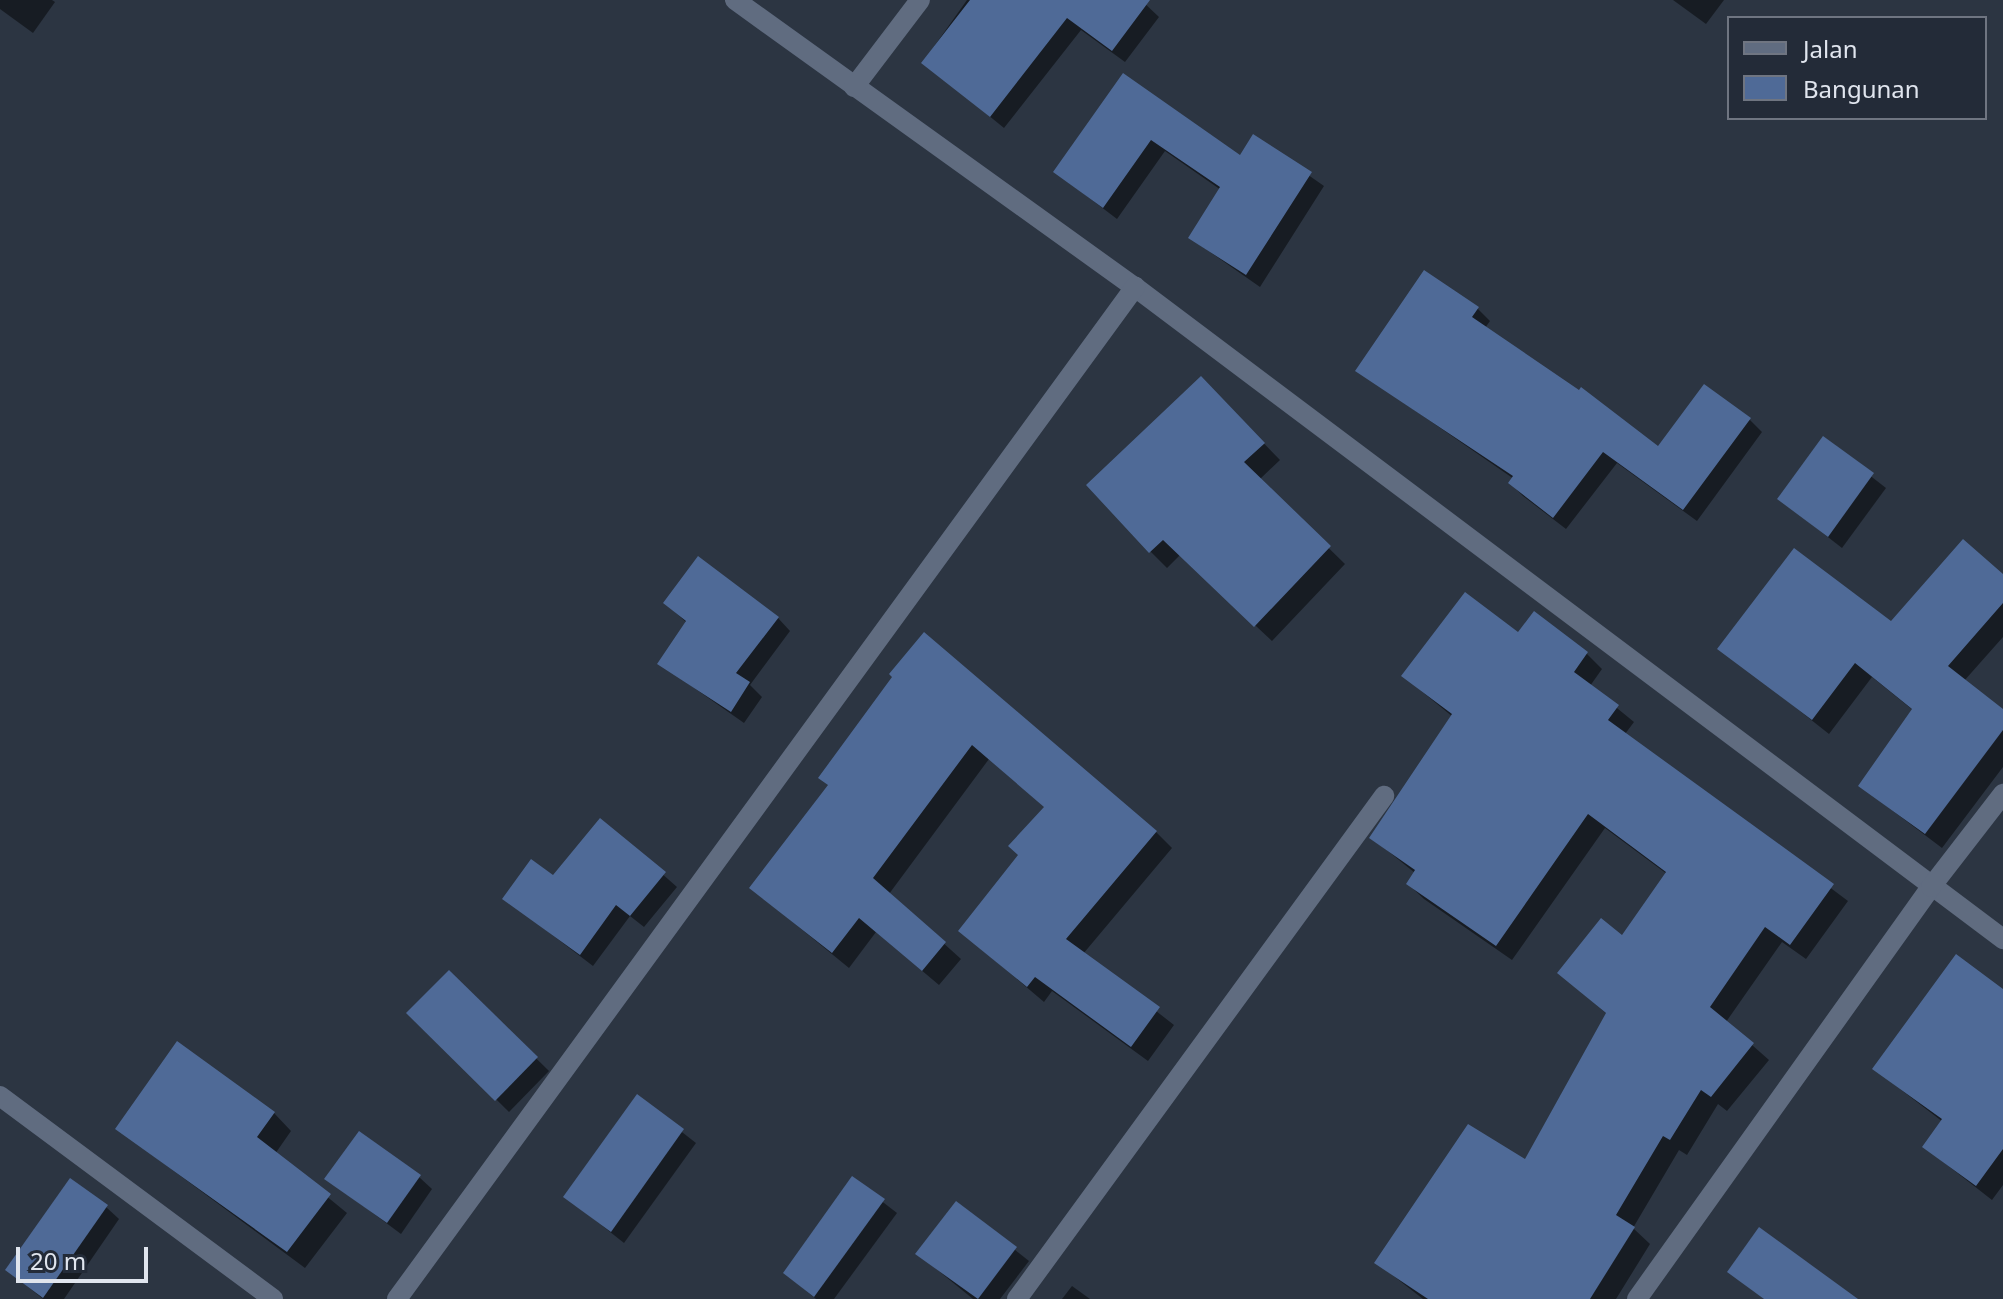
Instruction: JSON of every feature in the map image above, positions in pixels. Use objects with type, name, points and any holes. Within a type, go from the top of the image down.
[{"type":"street","points":[[735,0],[1135,287],[2003,939]]},
{"type":"street","points":[[854,87],[920,0]]},
{"type":"street","points":[[397,1299],[1135,287]]},
{"type":"street","points":[[1637,1299],[1931,887],[2003,794]]},
{"type":"street","points":[[1017,1299],[1384,796]]},
{"type":"street","points":[[0,1096],[273,1299]]},
{"type":"building","points":[[970,0],[1150,0],[1112,51],[1067,18],[990,117],[921,63]]},
{"type":"building","points":[[1123,73],[1240,155],[1253,134],[1312,172],[1246,275],[1188,238],[1220,187],[1151,140],[1103,208],[1053,172]]},
{"type":"building","points":[[1424,270],[1479,307],[1472,317],[1579,390],[1581,387],[1658,446],[1704,384],[1751,418],[1683,510],[1603,452],[1553,518],[1508,483],[1513,476],[1355,371]]},
{"type":"building","points":[[1201,376],[1265,443],[1244,462],[1331,546],[1254,627],[1163,540],[1149,553],[1086,485]]},
{"type":"building","points":[[1823,436],[1874,473],[1828,537],[1777,499]]},
{"type":"building","points":[[1963,539],[2003,574],[2003,603],[1948,666],[2003,709],[2003,730],[1925,834],[1858,786],[1912,709],[1855,663],[1812,720],[1717,649],[1794,548],[1891,621]]},
{"type":"building","points":[[698,556],[779,617],[736,673],[750,682],[731,712],[657,664],[686,621],[663,603]]},
{"type":"building","points":[[1465,592],[1518,632],[1534,611],[1588,652],[1574,672],[1619,705],[1608,720],[1834,884],[1790,945],[1765,927],[1710,1007],[1754,1043],[1711,1097],[1701,1090],[1670,1140],[1663,1136],[1616,1215],[1635,1227],[1590,1299],[1428,1299],[1374,1263],[1468,1124],[1525,1159],[1606,1013],[1557,973],[1601,918],[1622,935],[1666,872],[1588,814],[1496,946],[1406,884],[1415,870],[1369,838],[1452,714],[1401,676]]},
{"type":"building","points":[[924,632],[1157,831],[1066,939],[1160,1007],[1131,1047],[1035,977],[1027,987],[958,931],[1018,855],[1008,846],[1044,807],[972,745],[873,878],[946,942],[922,971],[859,918],[832,953],[749,888],[828,785],[818,778],[892,677],[889,674]]},
{"type":"building","points":[[600,818],[666,872],[630,916],[616,905],[580,955],[502,899],[531,859],[553,875]]},
{"type":"building","points":[[1956,954],[2003,989],[2003,1149],[1976,1186],[1922,1147],[1942,1119],[1872,1069]]},
{"type":"building","points":[[449,970],[538,1057],[495,1101],[406,1013]]},
{"type":"building","points":[[177,1041],[275,1112],[257,1137],[331,1194],[287,1252],[115,1129]]},
{"type":"building","points":[[637,1094],[684,1129],[611,1232],[563,1197]]},
{"type":"building","points":[[359,1131],[421,1175],[387,1223],[324,1179]]},
{"type":"building","points":[[852,1176],[885,1199],[814,1297],[783,1273]]},
{"type":"building","points":[[70,1178],[108,1205],[43,1298],[5,1270]]},
{"type":"building","points":[[956,1201],[1017,1247],[978,1299],[915,1254]]},
{"type":"building","points":[[1759,1227],[1858,1299],[1764,1299],[1727,1272]]}]
